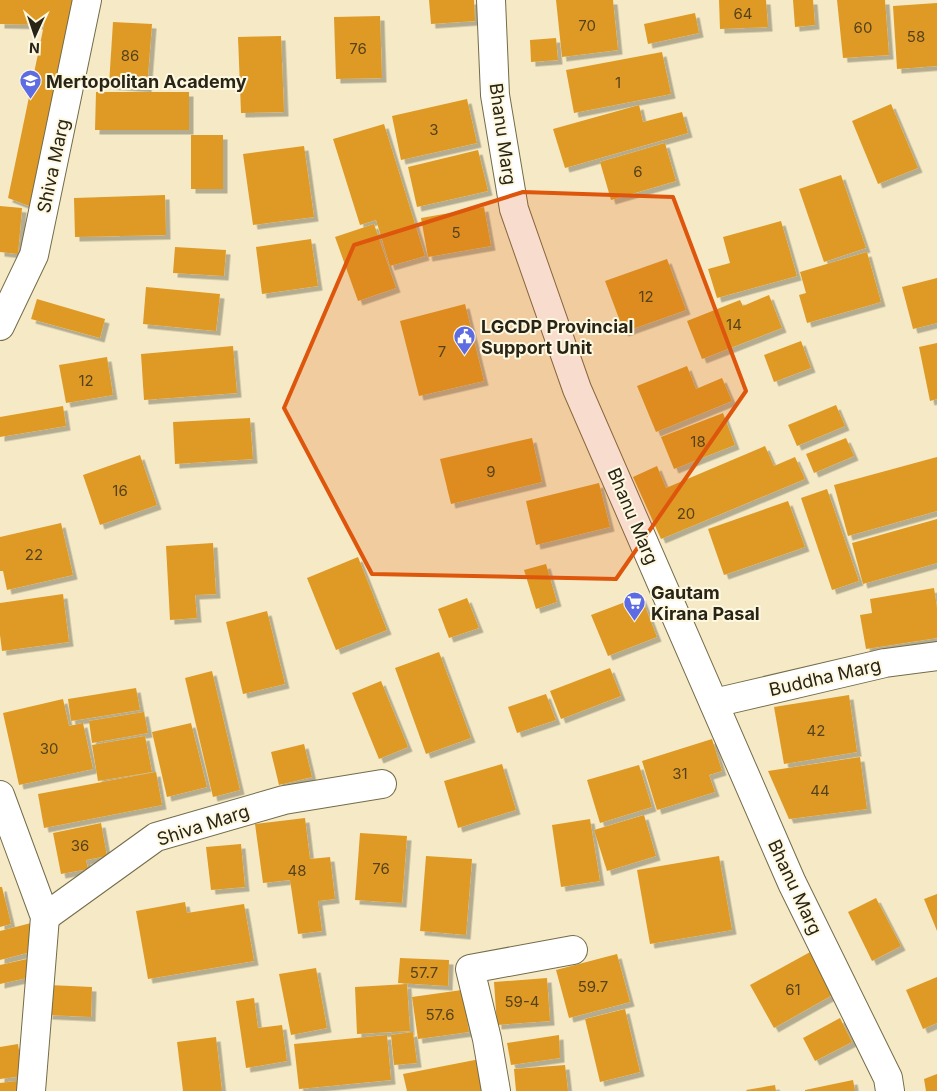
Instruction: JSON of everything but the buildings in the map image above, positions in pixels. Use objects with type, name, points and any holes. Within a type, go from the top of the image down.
[{"type":"street","name":"Shiva Marg","points":[[0,326],[34,255],[87,0]]},
{"type":"street","name":"Bhanu Marg","points":[[491,0],[495,95],[514,208],[577,389],[792,883],[888,1078],[890,1091]]},
{"type":"street","name":"Buddha Marg","points":[[714,703],[885,663],[937,656]]},
{"type":"street","name":"Shiva Marg","points":[[45,917],[156,837],[284,800],[382,784]]},
{"type":"street","points":[[0,795],[45,917],[31,1091]]},
{"type":"street","points":[[496,1091],[487,1039],[470,969],[573,950]]},
{"type":"highlighted area","points":[[523,192],[673,197],[746,391],[616,579],[372,574],[284,408],[354,245]]},
{"type":"place","name":"Mertopolitan Academy","points":[[30,100]]},
{"type":"place","name":"LGCDP Provincial Support Unit","points":[[465,355]]},
{"type":"place","name":"Gautam Kirana Pasal","points":[[635,621]]}]
